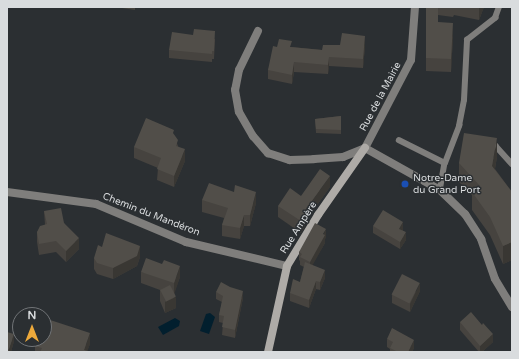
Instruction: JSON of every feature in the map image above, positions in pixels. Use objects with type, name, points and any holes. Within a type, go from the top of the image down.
[{"type":"street","name":"Rue de la Mairie","points":[[365,148],[412,60],[415,7]]},
{"type":"street","points":[[258,31],[239,70],[235,90],[239,112],[253,136],[268,153],[290,160],[314,159],[343,156],[365,148],[440,190],[465,214],[472,223],[481,239],[495,279],[512,307]]},
{"type":"street","name":"Rue Ampère","points":[[268,352],[287,266],[318,215],[365,148]]},
{"type":"street","name":"Chemin du Mandéron","points":[[7,192],[96,204],[186,242],[287,266]]},
{"type":"lane","points":[[440,190],[445,162],[459,136],[464,100],[467,40],[495,18],[499,7]]},
{"type":"lane","points":[[399,140],[445,162]]},
{"type":"lane","points":[[482,141],[496,146],[512,164]]},
{"type":"water","points":[[210,313],[215,317],[209,334],[200,331],[206,314]]},
{"type":"water","points":[[175,318],[180,321],[179,326],[163,335],[158,327]]},
{"type":"building","points":[[426,7],[438,7],[438,22],[453,23],[451,59],[426,58]]},
{"type":"building","points":[[194,29],[215,31],[214,51],[212,51],[212,54],[169,50],[172,32],[193,35]]},
{"type":"building","points":[[342,33],[365,36],[363,59],[329,57],[328,65],[294,62],[292,75],[268,70],[273,46],[277,47],[279,39],[292,41],[290,47],[322,50],[323,45],[340,45]]},
{"type":"building","points":[[341,116],[341,130],[316,129],[315,119]]},
{"type":"building","points":[[146,118],[174,130],[173,133],[178,140],[176,146],[185,149],[174,176],[157,169],[161,158],[134,147]]},
{"type":"building","points":[[464,133],[497,138],[492,166],[512,192],[512,242],[503,246],[490,217],[472,192],[480,186],[459,163]]},
{"type":"building","points":[[320,169],[330,176],[303,213],[305,214],[301,221],[278,206],[290,188],[301,196]]},
{"type":"building","points":[[209,183],[234,192],[235,185],[256,192],[250,215],[244,215],[240,228],[222,225],[228,208],[202,200]]},
{"type":"building","points":[[61,208],[64,223],[79,238],[66,251],[56,241],[39,244],[37,232],[40,226],[47,224],[44,211]]},
{"type":"building","points":[[383,210],[403,222],[399,229],[406,232],[400,242],[373,226]]},
{"type":"building","points":[[315,223],[326,229],[323,234],[325,235],[310,262],[300,257],[302,254],[299,252]]},
{"type":"building","points":[[106,233],[140,246],[137,256],[113,268],[97,263],[94,258],[98,245],[102,247]]},
{"type":"building","points":[[146,258],[162,264],[164,260],[180,266],[174,283],[141,272]]},
{"type":"building","points":[[305,262],[325,270],[320,282],[316,281],[309,300],[290,293],[293,279],[300,282]]},
{"type":"building","points":[[402,274],[420,283],[409,304],[392,294]]},
{"type":"building","points":[[221,282],[230,287],[243,291],[235,330],[222,327],[224,316],[219,315],[223,296],[216,292]]},
{"type":"building","points":[[170,285],[176,297],[166,302],[160,290]]},
{"type":"building","points":[[471,312],[482,325],[483,323],[493,334],[480,346],[460,322]]},
{"type":"building","points":[[52,321],[90,333],[84,350],[92,352],[40,352],[42,348],[38,347],[52,347]]},
{"type":"building","points":[[392,328],[414,340],[408,352],[398,352],[390,348],[393,342],[387,339]]},
{"type":"building","points":[[7,332],[12,333],[12,340],[9,349],[7,349]]},
{"type":"place","name":"Notre-Dame du Grand Port","points":[[405,184]]}]
